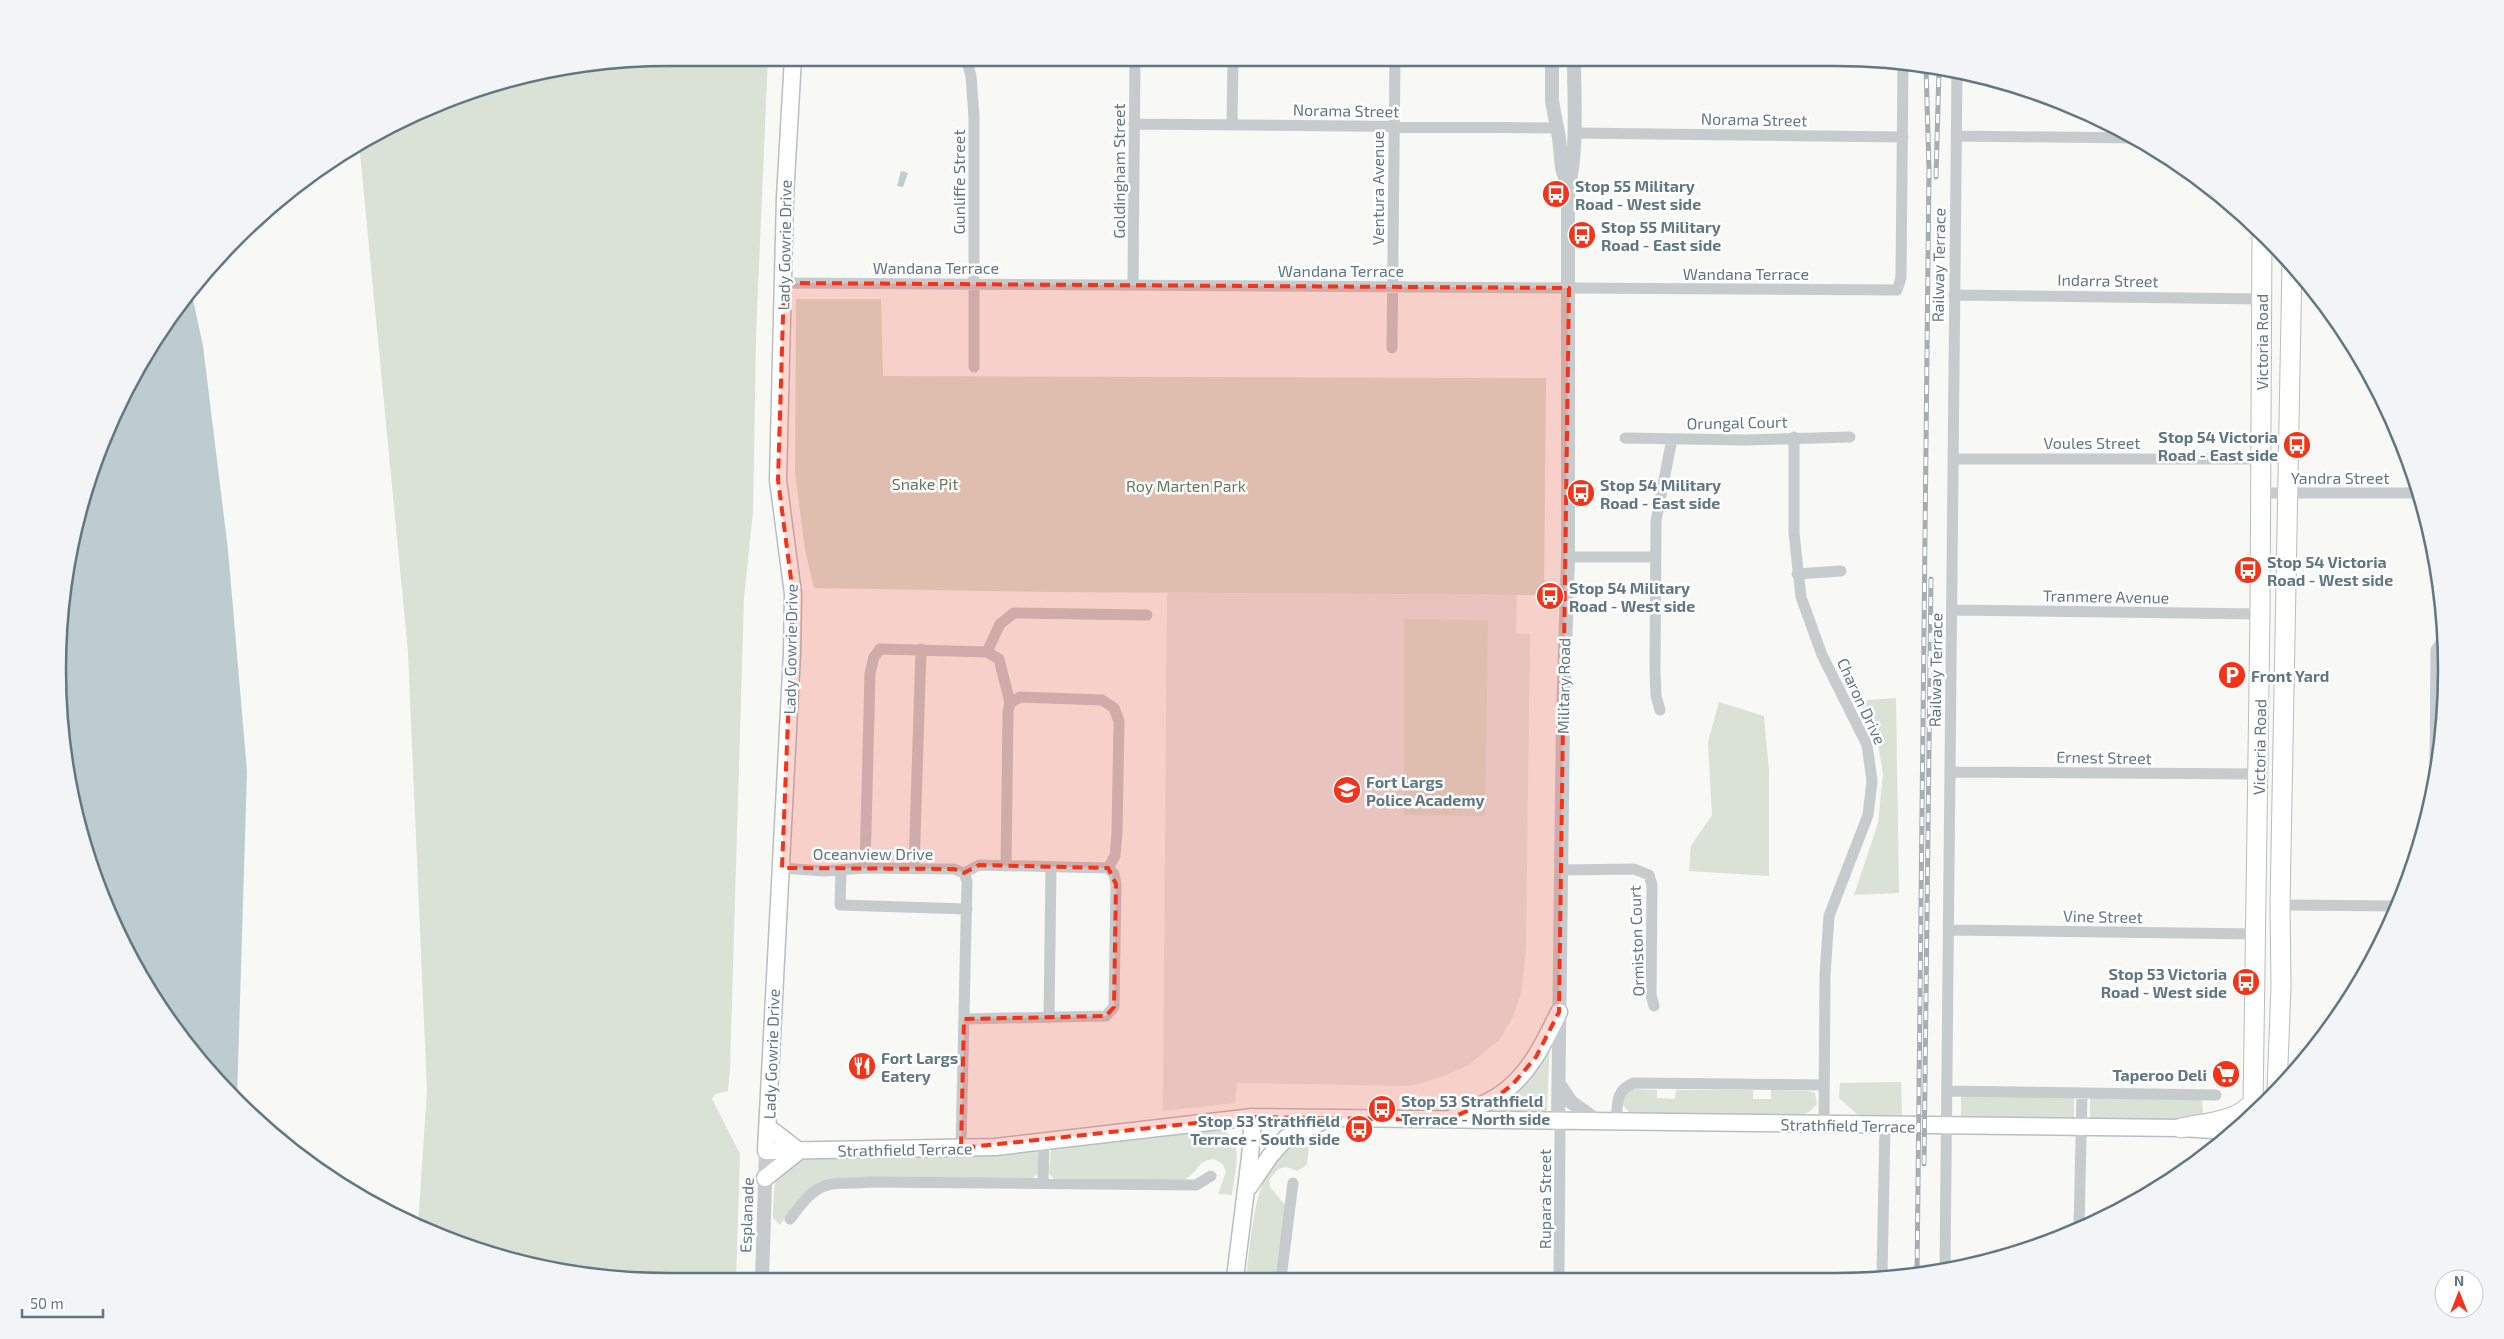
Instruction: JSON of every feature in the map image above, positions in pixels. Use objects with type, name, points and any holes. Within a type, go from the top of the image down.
[{"type":"highway","name":"Victoria Road","points":[[2253,1103],[2258,857],[2262,244]]},
{"type":"highway","name":"Victoria Road","points":[[2277,1078],[2281,987],[2280,905],[2292,276]]},
{"type":"highway","points":[[2258,857],[2267,834],[2273,826],[2282,825]]},
{"type":"highway","points":[[2181,1128],[2229,1117],[2246,1110]]},
{"type":"main road","name":"Lady Gowrie Drive","points":[[766,1151],[782,868],[793,594],[778,480],[785,197],[793,66]]},
{"type":"main road","points":[[1448,1120],[1498,1096],[1513,1084],[1536,1057],[1559,1012]]},
{"type":"main road","points":[[1237,1273],[1253,1117]]},
{"type":"main road","name":"Strathfield Terrace","points":[[766,1151],[995,1147],[1253,1117],[1946,1127],[2181,1128],[2223,1131]]},
{"type":"main road","points":[[1246,1191],[1270,1156],[1286,1138],[1330,1118]]},
{"type":"main road","points":[[765,1178],[799,1151],[768,1127]]},
{"type":"street","name":"Gunliffe Street","points":[[968,66],[974,103],[974,367]]},
{"type":"street","name":"Goldingham Street","points":[[1133,285],[1135,66]]},
{"type":"street","points":[[1232,125],[1233,66]]},
{"type":"street","name":"Ventura Avenue","points":[[1392,348],[1395,66]]},
{"type":"street","name":"Military Road","points":[[1552,66],[1552,102],[1562,168],[1568,191],[1570,288],[1568,557],[1558,1122]]},
{"type":"street","name":"Military Road","points":[[1568,191],[1573,170],[1575,133],[1574,66]]},
{"type":"street","points":[[1903,70],[1903,137]]},
{"type":"street","name":"Railway Terrace","points":[[1944,1262],[1948,1090],[1956,79]]},
{"type":"street","name":"Norama Street","points":[[1134,124],[1557,128]]},
{"type":"street","name":"Norama Street","points":[[1575,133],[1903,137]]},
{"type":"street","points":[[1956,136],[2119,138]]},
{"type":"street","name":"Wandana Terrace","points":[[784,283],[1897,290],[1901,278],[1903,137]]},
{"type":"street","name":"Indarra Street","points":[[1954,295],[2262,298]]},
{"type":"street","name":"Orungal Court","points":[[1624,438],[1746,440],[1794,437],[1850,437]]},
{"type":"street","name":"Charon Drive","points":[[1794,437],[1797,574],[1806,616],[1822,655],[1866,745],[1872,773],[1868,814],[1829,916],[1825,975],[1824,1125]]},
{"type":"street","points":[[1660,710],[1656,696],[1655,671],[1656,521],[1672,439]]},
{"type":"street","name":"Voules Street","points":[[1953,458],[2260,459]]},
{"type":"street","name":"Yandra Street","points":[[2260,493],[2411,493]]},
{"type":"street","points":[[1568,557],[1656,557]]},
{"type":"street","points":[[1797,574],[1841,571]]},
{"type":"street","name":"Tranmere Avenue","points":[[1952,610],[2260,614]]},
{"type":"street","points":[[987,652],[1000,624],[1014,613],[1147,615]]},
{"type":"street","points":[[865,868],[870,673],[874,657],[880,649],[987,652],[999,659],[1010,703],[1006,866]]},
{"type":"street","points":[[914,868],[920,649]]},
{"type":"street","points":[[2435,716],[2437,649]]},
{"type":"street","points":[[1010,703],[1020,697],[1102,700],[1114,708],[1119,721],[1117,833],[1115,856],[1108,868]]},
{"type":"street","name":"Ernest Street","points":[[1950,772],[2258,774]]},
{"type":"street","points":[[961,1148],[964,1020],[967,909],[967,881],[964,873],[979,865],[1108,868],[1114,874],[1116,884],[1114,1007],[1106,1016],[1097,1018],[964,1020]]},
{"type":"street","points":[[1048,1018],[1051,867]]},
{"type":"street","name":"Oceanview Drive","points":[[782,868],[841,871],[865,868],[954,869],[964,873]]},
{"type":"street","name":"Ormiston Court","points":[[1561,870],[1634,869],[1649,875],[1652,885],[1651,995],[1654,1006]]},
{"type":"street","points":[[841,871],[840,905],[967,909]]},
{"type":"street","points":[[2280,905],[2389,906]]},
{"type":"street","name":"Vine Street","points":[[1949,930],[2257,934]]},
{"type":"street","points":[[1616,1122],[1618,1094],[1634,1083],[1823,1085]]},
{"type":"street","points":[[1559,1084],[1571,1102],[1599,1122]]},
{"type":"street","points":[[1948,1090],[2216,1095]]},
{"type":"street","points":[[2079,1221],[2082,1093]]},
{"type":"street","name":"Rupara Street","points":[[1558,1122],[1560,1131],[1559,1273]]},
{"type":"street","points":[[1882,1270],[1885,1126]]},
{"type":"street","points":[[1043,1184],[1044,1140]]},
{"type":"street","name":"Esplanade","points":[[762,1273],[766,1151]]},
{"type":"street","name":"Strathfield Terrace","points":[[790,1219],[800,1205],[827,1185],[868,1182],[1196,1185],[1211,1176]]},
{"type":"street","points":[[1282,1273],[1292,1183]]},
{"type":"highlighted area","points":[[784,283],[1569,288],[1559,1012],[1536,1057],[1513,1084],[1498,1096],[1448,1120],[1253,1117],[961,1148],[964,1019],[1097,1018],[1106,1016],[1114,1007],[1116,884],[1108,868],[979,865],[964,873],[954,869],[782,868],[793,594],[778,480]]},
{"type":"shaded area","points":[[901,171],[908,173],[903,187],[897,186]]},
{"type":"shaded area","points":[[193,300],[203,346],[228,550],[247,771],[237,1090],[191,1037],[168,1005],[128,936],[98,863],[87,826],[71,748],[68,709],[66,670],[71,591],[87,513],[98,476],[128,403],[168,334]]},
{"type":"shaded area","name":"Fort Largs Police Academy","points":[[1167,593],[1517,595],[1516,633],[1530,634],[1526,946],[1522,990],[1513,1017],[1499,1040],[1469,1065],[1438,1078],[1410,1086],[1237,1083],[1235,1103],[1163,1111]]},
{"type":"green space","points":[[768,66],[756,335],[753,512],[744,598],[730,1067],[728,1091],[715,1094],[712,1099],[740,1154],[736,1273],[670,1273],[591,1268],[513,1252],[476,1241],[419,1218],[427,1090],[408,652],[360,152],[403,128],[439,112],[476,98],[552,78],[591,71],[630,68]]},
{"type":"green space","name":"Roy Marten Park","points":[[796,299],[881,299],[883,376],[1546,378],[1544,595],[1049,592],[814,588],[805,550],[795,472]]},
{"type":"green space","points":[[1404,619],[1488,620],[1485,816],[1404,815]]},
{"type":"green space","points":[[1896,698],[1899,893],[1854,895],[1878,823],[1883,774],[1876,731],[1857,701]]},
{"type":"green space","points":[[1719,702],[1764,716],[1769,771],[1769,876],[1689,871],[1691,846],[1712,815],[1708,742]]},
{"type":"green space","points":[[1550,1038],[1547,1111],[1483,1110]]},
{"type":"green space","points":[[1901,1082],[1902,1116],[1859,1116],[1839,1098],[1840,1083]]},
{"type":"green space","points":[[1632,1089],[1657,1090],[1657,1098],[1675,1099],[1676,1090],[1753,1090],[1753,1099],[1771,1099],[1771,1090],[1809,1091],[1815,1093],[1817,1104],[1809,1112],[1802,1115],[1636,1114],[1629,1112],[1623,1105],[1623,1096]]},
{"type":"green space","points":[[1961,1092],[2074,1093],[2074,1119],[1961,1119]]},
{"type":"green space","points":[[2090,1095],[2202,1097],[2203,1119],[2090,1119]]},
{"type":"green space","points":[[1221,1129],[1229,1134],[1234,1141],[1236,1149],[1237,1158],[1232,1195],[1218,1194],[1226,1172],[1223,1164],[1214,1159],[1204,1161],[1185,1179],[1054,1179],[1049,1174],[1051,1148]]},
{"type":"green space","points":[[1310,1131],[1307,1165],[1297,1171],[1286,1167],[1278,1169],[1269,1180],[1270,1187],[1286,1206],[1276,1273],[1247,1273],[1256,1205],[1261,1187],[1277,1155],[1291,1138]]},
{"type":"green space","points":[[1035,1150],[1038,1153],[1038,1174],[1031,1179],[822,1181],[799,1199],[780,1225],[773,1218],[777,1178],[788,1167],[811,1158]]},
{"type":"railway","points":[[1917,1267],[1929,169],[1926,73]]},
{"type":"railway","points":[[1936,177],[1939,76]]},
{"type":"railway","points":[[1924,1164],[1931,579]]},
{"type":"place","name":"Stop 55 Military Road - West side","points":[[1556,194]]},
{"type":"place","name":"Stop 55 Military Road - East side","points":[[1582,235]]},
{"type":"place","name":"Stop 54 Victoria Road - East side","points":[[2297,445]]},
{"type":"place","name":"Stop 54 Military Road - East side","points":[[1581,493]]},
{"type":"place","name":"Stop 54 Victoria Road - West side","points":[[2248,570]]},
{"type":"place","name":"Stop 54 Military Road - West side","points":[[1550,596]]},
{"type":"place","name":"Front Yard","points":[[2232,675]]},
{"type":"place","name":"Fort Largs Police Academy","points":[[1347,790]]},
{"type":"place","name":"Stop 53 Victoria Road - West side","points":[[2246,982]]},
{"type":"place","name":"Fort Largs Eatery","points":[[862,1066]]},
{"type":"place","name":"Taperoo Deli","points":[[2226,1074]]},
{"type":"place","name":"Stop 53 Strathfield Terrace - North side","points":[[1382,1109]]},
{"type":"place","name":"Stop 53 Strathfield Terrace - South side","points":[[1359,1129]]},
{"type":"park label","name":"Snake Pit","points":[[925,483]]}]
